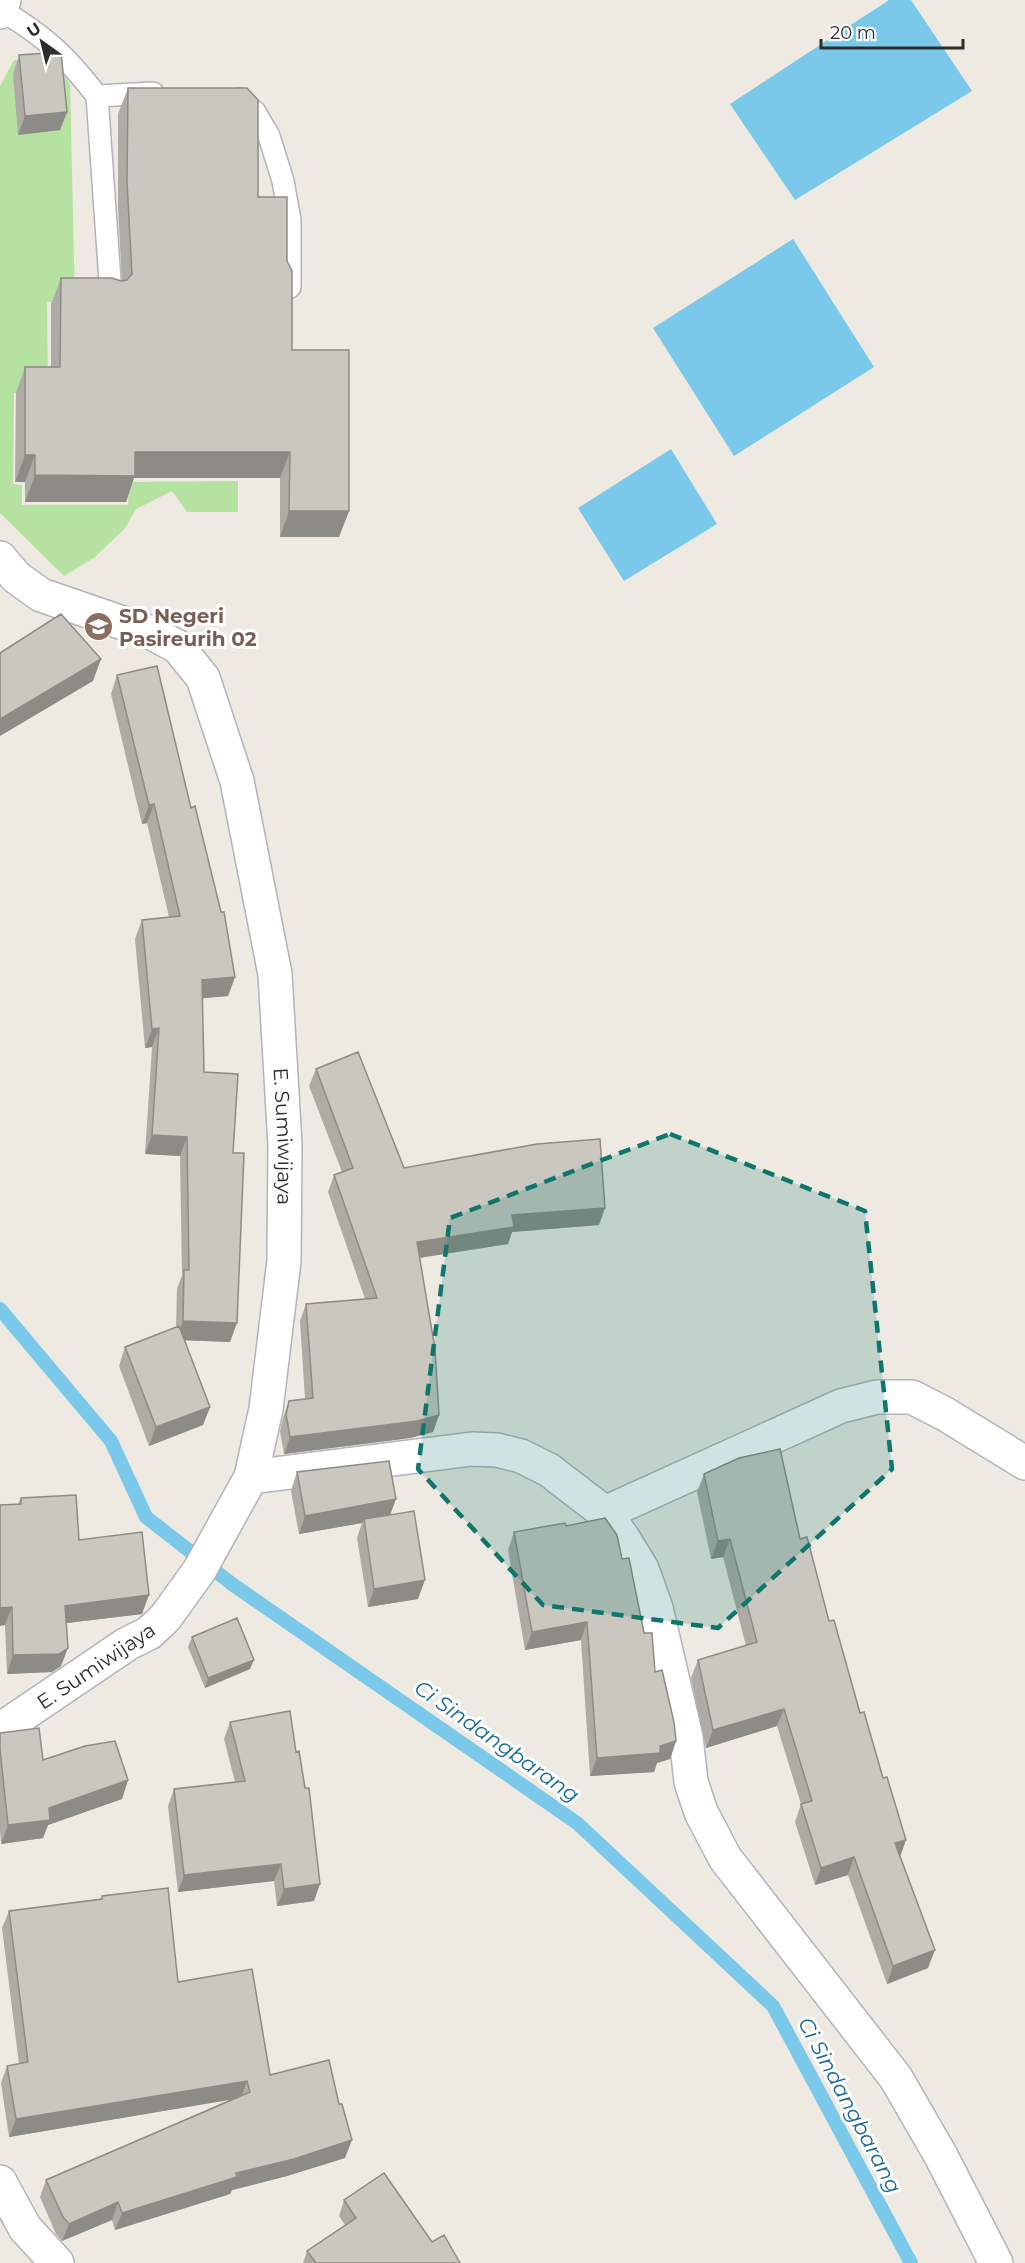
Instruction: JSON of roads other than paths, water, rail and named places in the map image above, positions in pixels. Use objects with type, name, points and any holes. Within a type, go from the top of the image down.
[{"type":"street","points":[[0,11],[4,0]]},
{"type":"street","name":"E. Sumiwijaya","points":[[0,558],[16,577],[41,595],[152,633],[178,647],[203,678],[237,781],[274,974],[285,1145],[284,1261],[266,1409],[245,1489],[199,1570],[165,1618],[149,1633],[127,1644],[0,1730]]},
{"type":"street","points":[[605,1513],[841,1406],[877,1397],[912,1397],[945,1414],[1025,1463]]},
{"type":"street","points":[[245,1489],[472,1449],[497,1450],[521,1456],[549,1470],[605,1513],[642,1569],[656,1608],[686,1737],[691,1782],[701,1812],[725,1858],[896,2078],[941,2156],[996,2263]]},
{"type":"street","points":[[0,2182],[12,2233],[57,2263]]},
{"type":"lane","points":[[0,11],[47,40],[77,70],[97,96],[111,295]]},
{"type":"lane","points":[[97,96],[173,91]]},
{"type":"lane","points":[[224,94],[234,95],[255,112],[272,147],[283,181],[290,220],[290,287]]},
{"type":"water","points":[[889,0],[911,0],[972,91],[795,200],[730,104]]},
{"type":"water","points":[[793,239],[874,367],[734,456],[653,328]]},
{"type":"water","points":[[671,449],[717,524],[624,581],[578,508]]},
{"type":"waterway","name":"Ci Sindangbarang","points":[[0,1309],[111,1441],[146,1517],[232,1584],[577,1823],[773,2006],[911,2263]]},
{"type":"place","name":"SD Negeri Pasireurih 02","points":[[98,627]]}]
